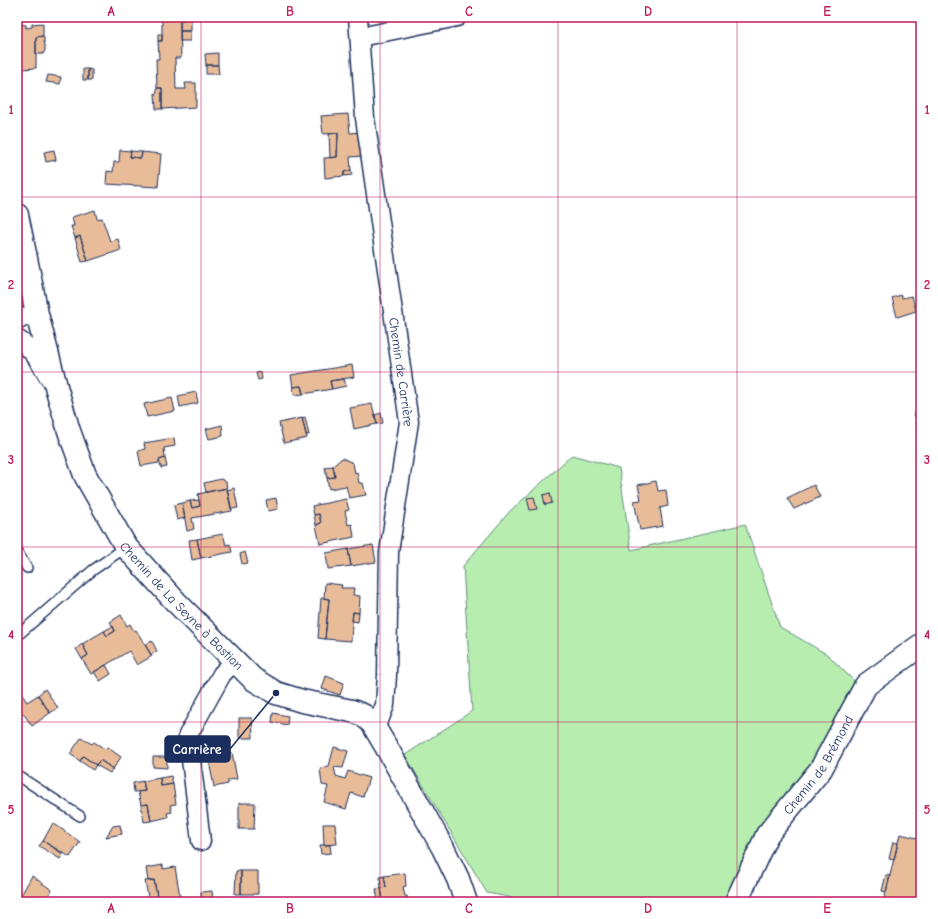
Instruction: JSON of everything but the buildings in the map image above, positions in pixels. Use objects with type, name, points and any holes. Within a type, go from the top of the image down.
[{"type":"street","name":"Chemin de Carrière","points":[[358,17],[365,118],[409,422],[389,552],[385,704],[380,718],[372,723]]},
{"type":"street","points":[[360,37],[457,17]]},
{"type":"street","name":"Chemin de La Seyne à Bastian","points":[[17,215],[27,317],[57,390],[69,431],[85,475],[126,547],[176,602],[253,679],[276,693],[302,701],[352,711],[363,715],[372,723],[443,848],[458,879],[466,902]]},
{"type":"street","points":[[17,339],[23,342],[32,351],[57,390]]},
{"type":"street","name":"Chemin de Brémond","points":[[736,902],[767,835],[821,769],[866,685],[921,645]]},
{"type":"street","points":[[201,841],[188,734],[222,674],[235,661]]},
{"type":"lane","points":[[17,636],[93,570],[126,547]]},
{"type":"lane","points":[[17,551],[27,568]]},
{"type":"lane","points":[[17,775],[80,816]]},
{"type":"green space","points":[[572,455],[619,468],[631,550],[745,524],[780,627],[828,655],[860,687],[728,902],[535,902],[487,893],[405,755],[472,711],[463,566],[510,511]]},
{"type":"place","name":"Carrière","points":[[276,693]]}]
